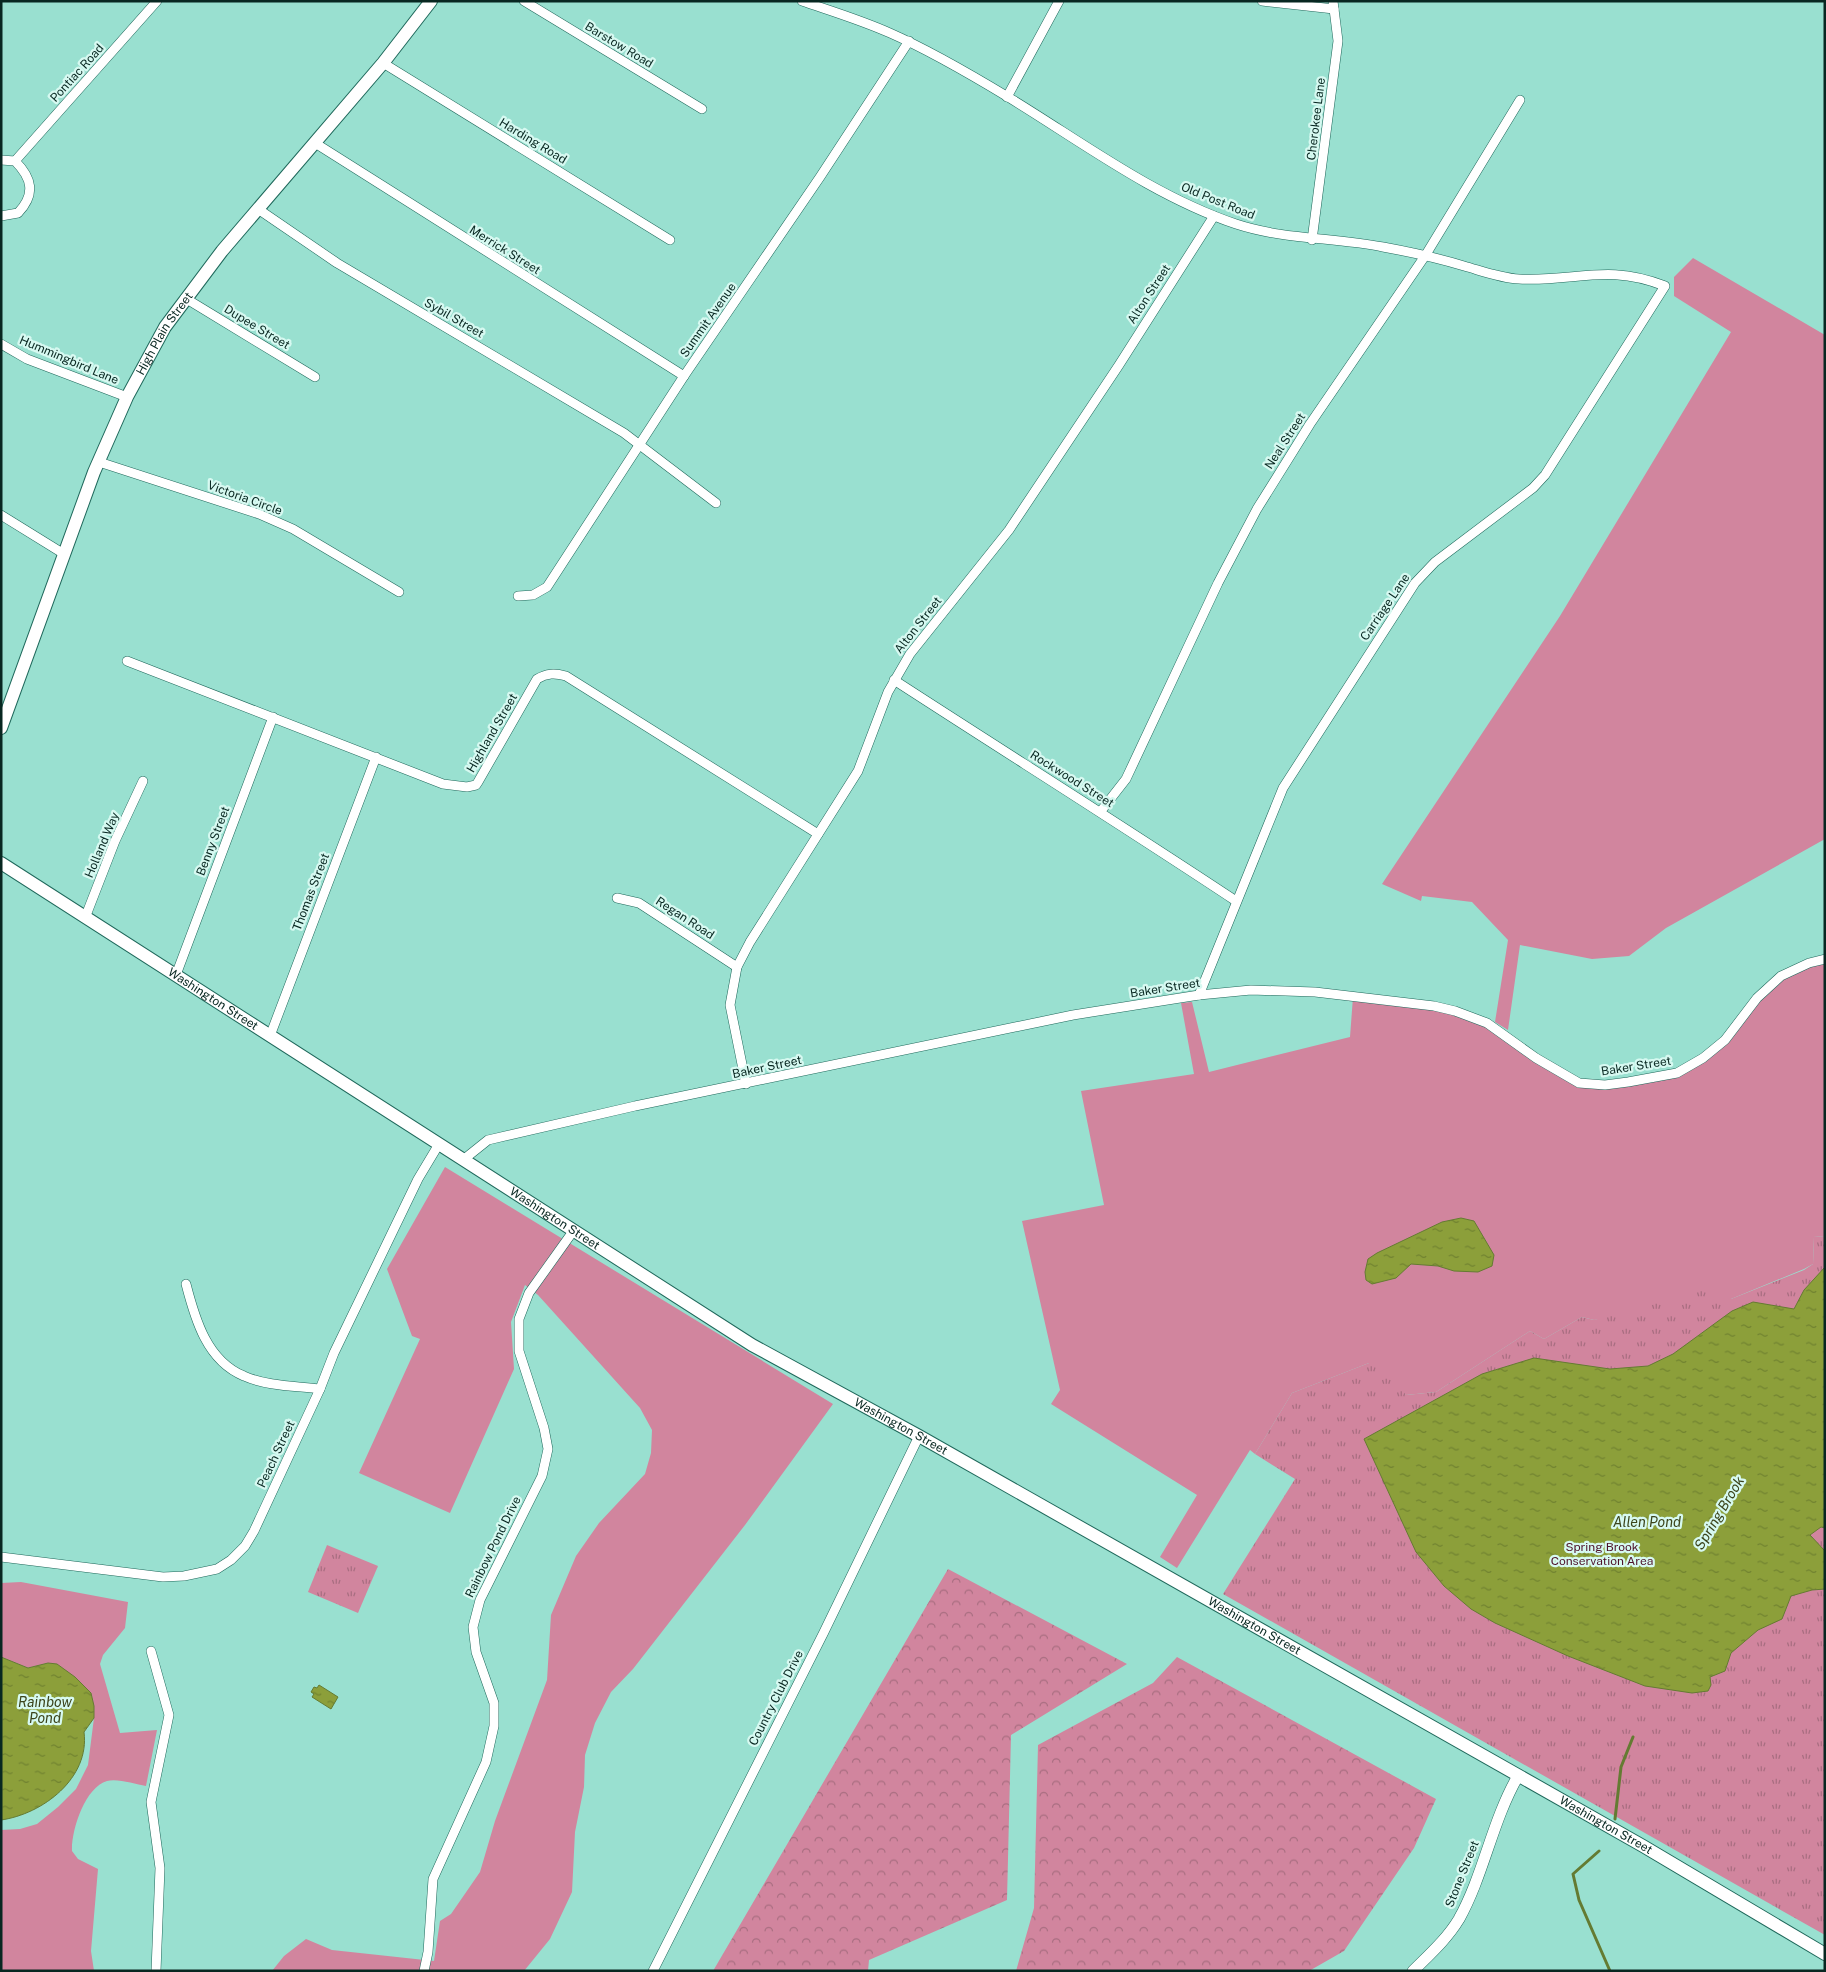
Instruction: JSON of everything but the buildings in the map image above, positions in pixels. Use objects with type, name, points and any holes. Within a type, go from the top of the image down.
[{"type":"main road","name":"High Plain Street","points":[[1,728],[99,462],[127,397],[165,327],[258,209],[383,63],[431,1]]},
{"type":"main road","name":"Washington Street","points":[[1,863],[752,1345],[919,1436],[1643,1846],[1825,1954]]},
{"type":"street","name":"Pontiac Road","points":[[15,161],[157,1]]},
{"type":"street","name":"Barstow Road","points":[[524,1],[702,109]]},
{"type":"street","name":"Old Post Road","points":[[802,1],[909,41],[1007,97],[1126,170],[1214,216],[1259,231],[1312,240],[1379,246],[1517,279],[1603,273],[1645,278],[1665,286]]},
{"type":"street","points":[[1007,97],[1059,1]]},
{"type":"street","points":[[1262,1],[1334,5]]},
{"type":"street","name":"Cherokee Lane","points":[[1312,240],[1338,41],[1334,5]]},
{"type":"street","name":"Summit Avenue","points":[[518,596],[533,594],[547,587],[684,376],[820,177],[909,41]]},
{"type":"street","name":"Harding Road","points":[[383,63],[670,240]]},
{"type":"street","name":"Neal Street","points":[[1101,812],[1126,779],[1218,583],[1257,509],[1310,424],[1425,256],[1520,100]]},
{"type":"street","name":"Merrick Street","points":[[315,143],[684,376]]},
{"type":"street","points":[[1,160],[15,161],[25,171],[31,183],[31,193],[18,213],[1,216]]},
{"type":"street","name":"Sybil Street","points":[[258,209],[345,268],[624,433],[716,503]]},
{"type":"street","name":"Alton Street","points":[[746,1084],[730,1005],[737,967],[858,771],[894,680],[910,654],[1009,530],[1119,365],[1214,216]]},
{"type":"street","name":"Carriage Lane","points":[[1199,995],[1283,788],[1415,583],[1435,562],[1533,488],[1545,475],[1665,286]]},
{"type":"street","name":"Dupee Street","points":[[186,298],[316,377]]},
{"type":"street","name":"Hummingbird Lane","points":[[1,344],[27,359],[127,397]]},
{"type":"street","name":"Victoria Circle","points":[[99,462],[259,514],[293,529],[399,592]]},
{"type":"street","points":[[1,515],[64,554]]},
{"type":"street","name":"Highland Street","points":[[127,661],[448,786],[467,788],[476,785],[537,680],[551,674],[566,676],[818,834]]},
{"type":"street","name":"Rockwood Street","points":[[894,680],[1236,901]]},
{"type":"street","name":"Benny Street","points":[[176,975],[273,717]]},
{"type":"street","name":"Thomas Street","points":[[270,1036],[376,757]]},
{"type":"street","name":"Holland Way","points":[[85,918],[143,781]]},
{"type":"street","name":"Regan Road","points":[[617,898],[640,904],[737,967]]},
{"type":"street","name":"Baker Street","points":[[462,1160],[488,1140],[634,1106],[1064,1017],[1199,995],[1250,990],[1292,990],[1448,1009],[1486,1023],[1579,1083],[1605,1085],[1664,1076],[1690,1066],[1720,1045],[1757,998],[1781,976],[1809,963],[1825,959]]},
{"type":"street","name":"Peach Street","points":[[1,1557],[163,1577],[184,1576],[217,1569],[239,1553],[254,1531],[320,1389],[334,1353],[418,1179],[439,1144]]},
{"type":"street","name":"Rainbow Pond Drive","points":[[424,1971],[428,1952],[433,1879],[482,1770],[494,1726],[494,1703],[476,1652],[472,1627],[480,1600],[542,1476],[548,1449],[544,1428],[519,1351],[519,1319],[529,1293],[574,1230]]},
{"type":"street","points":[[186,1284],[195,1318],[211,1348],[233,1370],[244,1376],[265,1382],[320,1389]]},
{"type":"street","name":"Country Club Drive","points":[[653,1971],[824,1632],[919,1436]]},
{"type":"street","points":[[151,1651],[169,1715],[151,1802],[160,1868],[156,1971]]},
{"type":"street","name":"Stone Street","points":[[1413,1971],[1438,1946],[1458,1921],[1474,1883],[1503,1801],[1518,1776]]},
{"type":"green space","points":[[1693,258],[1825,335],[1825,839],[1666,928],[1629,956],[1592,959],[1520,945],[1508,1030],[1495,1022],[1508,940],[1472,902],[1422,896],[1421,901],[1382,884],[1560,616],[1731,332],[1674,296],[1674,277]]},
{"type":"green space","points":[[1825,959],[1825,1236],[1814,1237],[1813,1264],[1731,1299],[1594,1320],[1582,1317],[1544,1339],[1530,1331],[1436,1392],[1406,1395],[1369,1363],[1292,1393],[1255,1454],[1250,1450],[1177,1568],[1160,1557],[1197,1495],[1051,1404],[1060,1390],[1022,1221],[1104,1205],[1081,1091],[1194,1074],[1181,1003],[1192,1002],[1209,1072],[1350,1037],[1353,997],[1471,1016],[1579,1083],[1665,1076],[1703,1058],[1769,985]]},
{"type":"green space","points":[[445,1167],[833,1404],[745,1525],[633,1669],[611,1692],[595,1723],[585,1755],[584,1787],[575,1832],[572,1892],[550,1939],[524,1971],[272,1971],[284,1956],[306,1939],[332,1950],[434,1961],[440,1921],[451,1914],[480,1872],[495,1821],[547,1680],[551,1615],[576,1556],[599,1523],[645,1474],[651,1453],[652,1430],[640,1408],[538,1295],[525,1285],[511,1322],[514,1369],[450,1513],[359,1473],[420,1339],[412,1336],[387,1269]]},
{"type":"green space","name":"Spring Brook Conservation Area","points":[[1825,1236],[1825,1935],[1223,1594],[1295,1479],[1255,1454],[1292,1393],[1369,1363],[1375,1354],[1406,1395],[1436,1392],[1530,1331],[1544,1339],[1582,1317],[1594,1320],[1714,1287],[1731,1299],[1804,1270],[1813,1264],[1814,1237]]},
{"type":"green space","points":[[327,1545],[378,1566],[358,1613],[308,1592]]},
{"type":"green space","points":[[948,1569],[1127,1664],[1011,1735],[1007,1900],[869,1960],[868,1971],[713,1971]]},
{"type":"green space","points":[[21,1582],[128,1602],[125,1628],[103,1655],[100,1664],[120,1733],[157,1730],[146,1786],[116,1780],[107,1781],[99,1785],[86,1801],[74,1832],[72,1851],[78,1859],[98,1869],[91,1951],[94,1971],[1,1971],[1,1830],[20,1829],[37,1824],[76,1789],[88,1765],[94,1718],[91,1693],[48,1663],[28,1668],[1,1657],[1,1583]]},
{"type":"green space","points":[[1177,1657],[1436,1799],[1414,1848],[1344,1951],[1309,1971],[1016,1971],[1034,1908],[1038,1745],[1153,1683]]},
{"type":"water","points":[[1461,1218],[1474,1221],[1494,1255],[1492,1266],[1478,1272],[1454,1271],[1438,1266],[1411,1264],[1396,1278],[1372,1284],[1366,1280],[1365,1272],[1368,1259],[1377,1253],[1442,1222]]},
{"type":"water","name":"Allen Pond","points":[[1825,1267],[1825,1528],[1821,1527],[1810,1535],[1825,1551],[1825,1589],[1812,1590],[1791,1596],[1782,1619],[1758,1630],[1731,1653],[1725,1671],[1710,1677],[1711,1685],[1708,1691],[1692,1693],[1645,1686],[1568,1656],[1495,1623],[1471,1609],[1444,1586],[1416,1552],[1364,1439],[1482,1374],[1534,1358],[1610,1369],[1648,1366],[1673,1354],[1732,1311],[1753,1302],[1794,1309],[1804,1290]]},
{"type":"water","name":"Rainbow Pond","points":[[1,1657],[28,1668],[48,1663],[57,1664],[75,1677],[91,1693],[94,1718],[84,1732],[84,1749],[79,1764],[71,1778],[60,1791],[47,1802],[33,1810],[1,1820]]},
{"type":"water","points":[[319,1685],[338,1697],[331,1709],[312,1697],[314,1694],[311,1692],[314,1687],[317,1688]]},
{"type":"waterway","name":"Spring Brook","points":[[1615,1819],[1621,1767],[1633,1737]]},
{"type":"waterway","name":"Spring Brook","points":[[1599,1851],[1573,1874],[1579,1900],[1610,1971]]}]
